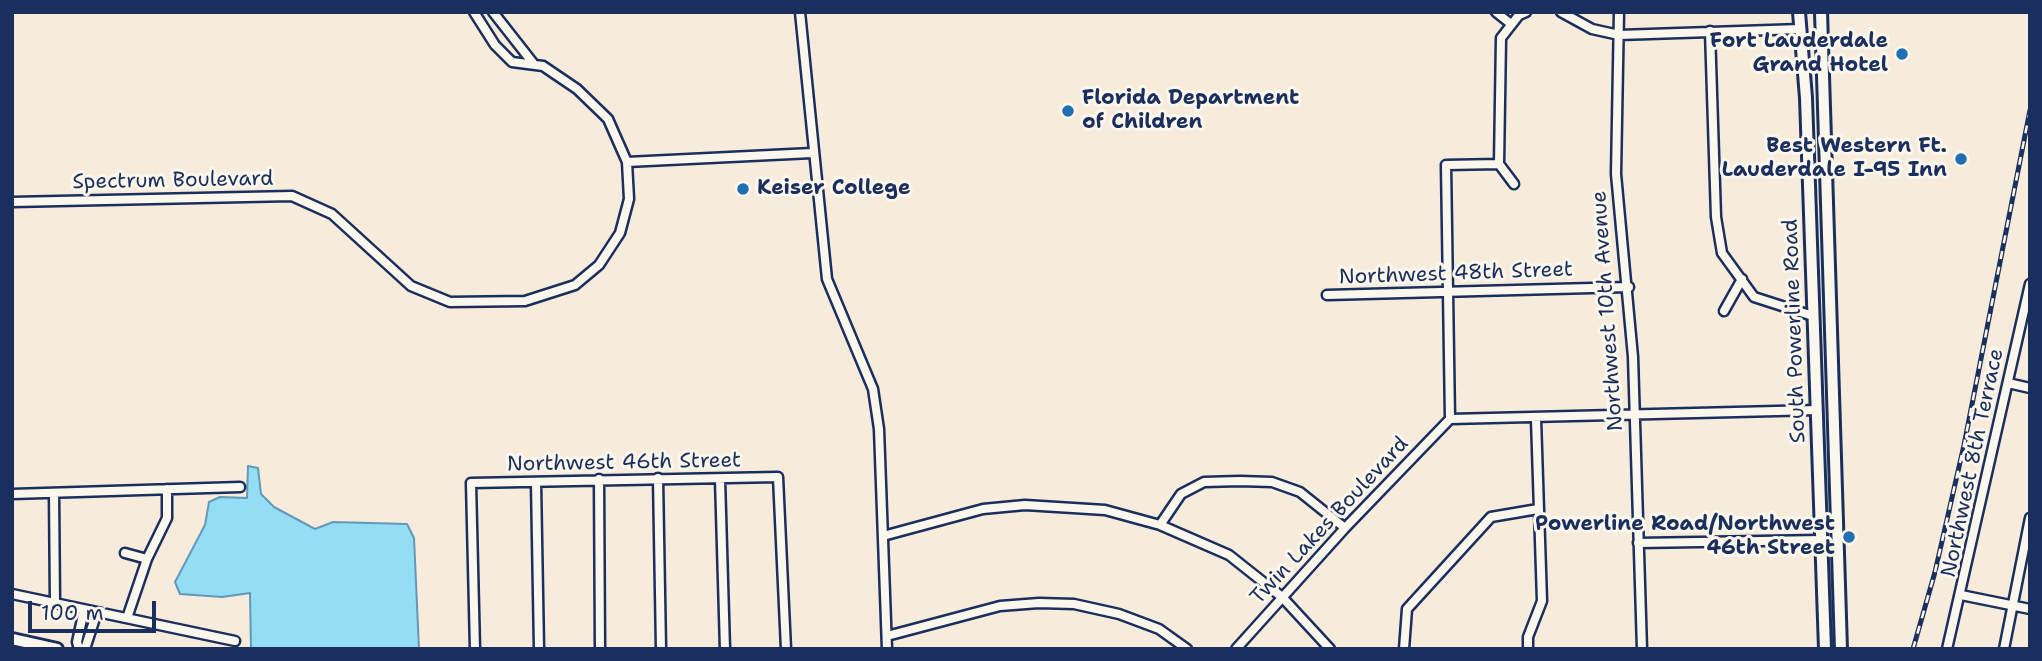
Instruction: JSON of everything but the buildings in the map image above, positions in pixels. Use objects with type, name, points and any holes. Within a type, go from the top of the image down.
[{"type":"main road","name":"South Powerline Road","points":[[1799,12],[1825,649]]},
{"type":"main road","name":"South Powerline Road","points":[[1821,12],[1841,649]]},
{"type":"main road","points":[[1813,316],[1831,321]]},
{"type":"main road","points":[[1821,515],[1838,540]]},
{"type":"main road","points":[[1822,540],[1838,559]]},
{"type":"main road","points":[[12,639],[57,649]]},
{"type":"street","points":[[474,12],[495,45],[512,62],[543,66],[577,89],[608,119],[627,162],[813,153]]},
{"type":"street","points":[[493,12],[533,63]]},
{"type":"street","points":[[800,12],[827,279],[873,389],[878,429],[887,649]]},
{"type":"street","points":[[1496,12],[1511,24]]},
{"type":"street","points":[[1514,184],[1499,164],[1501,38],[1511,24],[1526,12]]},
{"type":"street","points":[[1561,12],[1592,29],[1619,35],[1801,29]]},
{"type":"street","name":"Northwest 10th Avenue","points":[[1619,12],[1616,173],[1620,235],[1629,287],[1642,649]]},
{"type":"street","points":[[1710,31],[1716,217],[1722,253],[1755,297],[1813,316]]},
{"type":"street","name":"Spectrum Boulevard","points":[[12,202],[292,196],[332,214],[411,286],[450,302],[525,301],[575,285],[599,265],[620,233],[629,199],[627,162]]},
{"type":"street","points":[[1499,164],[1446,165],[1450,419],[1817,410]]},
{"type":"street","points":[[1724,311],[1742,279]]},
{"type":"street","name":"Northwest 8th Terrace","points":[[1947,649],[2030,284]]},
{"type":"street","name":"Northwest 48th Street","points":[[1326,295],[1629,287]]},
{"type":"street","points":[[2008,383],[2030,388]]},
{"type":"street","points":[[1528,649],[1528,637],[1542,601],[1536,418]]},
{"type":"street","name":"Twin Lakes Boulevard","points":[[1236,649],[1345,527],[1450,419]]},
{"type":"street","name":"Northwest 46th Street","points":[[475,649],[471,483],[778,477],[786,649]]},
{"type":"street","points":[[658,478],[661,649]]},
{"type":"street","points":[[599,479],[600,649]]},
{"type":"street","points":[[720,479],[725,649]]},
{"type":"street","points":[[1160,525],[1181,494],[1204,482],[1240,481],[1272,482],[1300,492],[1345,527]]},
{"type":"street","points":[[536,483],[539,649]]},
{"type":"street","points":[[12,494],[240,487]]},
{"type":"street","points":[[127,618],[147,559],[167,518],[167,489]]},
{"type":"street","points":[[54,493],[55,603]]},
{"type":"street","points":[[883,536],[983,509],[1025,506],[1105,510],[1160,525],[1229,555],[1282,597],[1330,649]]},
{"type":"street","points":[[1404,649],[1407,609],[1491,516],[1538,509]]},
{"type":"street","points":[[2004,649],[2030,518]]},
{"type":"street","points":[[1638,543],[1822,540]]},
{"type":"street","points":[[125,553],[147,559]]},
{"type":"street","points":[[12,594],[235,642]]},
{"type":"street","points":[[1961,596],[2030,609]]},
{"type":"street","points":[[887,636],[1000,606],[1074,604],[1119,614],[1159,629],[1187,649]]},
{"type":"street","points":[[79,649],[77,642],[85,610]]},
{"type":"street","points":[[85,649],[97,612]]},
{"type":"water","points":[[248,466],[258,468],[261,494],[274,507],[315,529],[333,522],[407,524],[414,538],[419,649],[251,649],[250,593],[222,597],[180,594],[175,582],[205,525],[209,502],[220,497],[247,498]]},
{"type":"railway","points":[[1913,649],[1935,572],[1964,445],[2030,110]]},
{"type":"place","name":"Fort Lauderdale Grand Hotel","points":[[1902,54]]},
{"type":"place","name":"Florida Department of Children","points":[[1068,111]]},
{"type":"place","name":"Best Western Ft. Lauderdale I-95 Inn","points":[[1961,159]]},
{"type":"place","name":"Keiser College","points":[[743,189]]},
{"type":"place","name":"Powerline Road/Northwest 46th Street","points":[[1849,537]]}]
